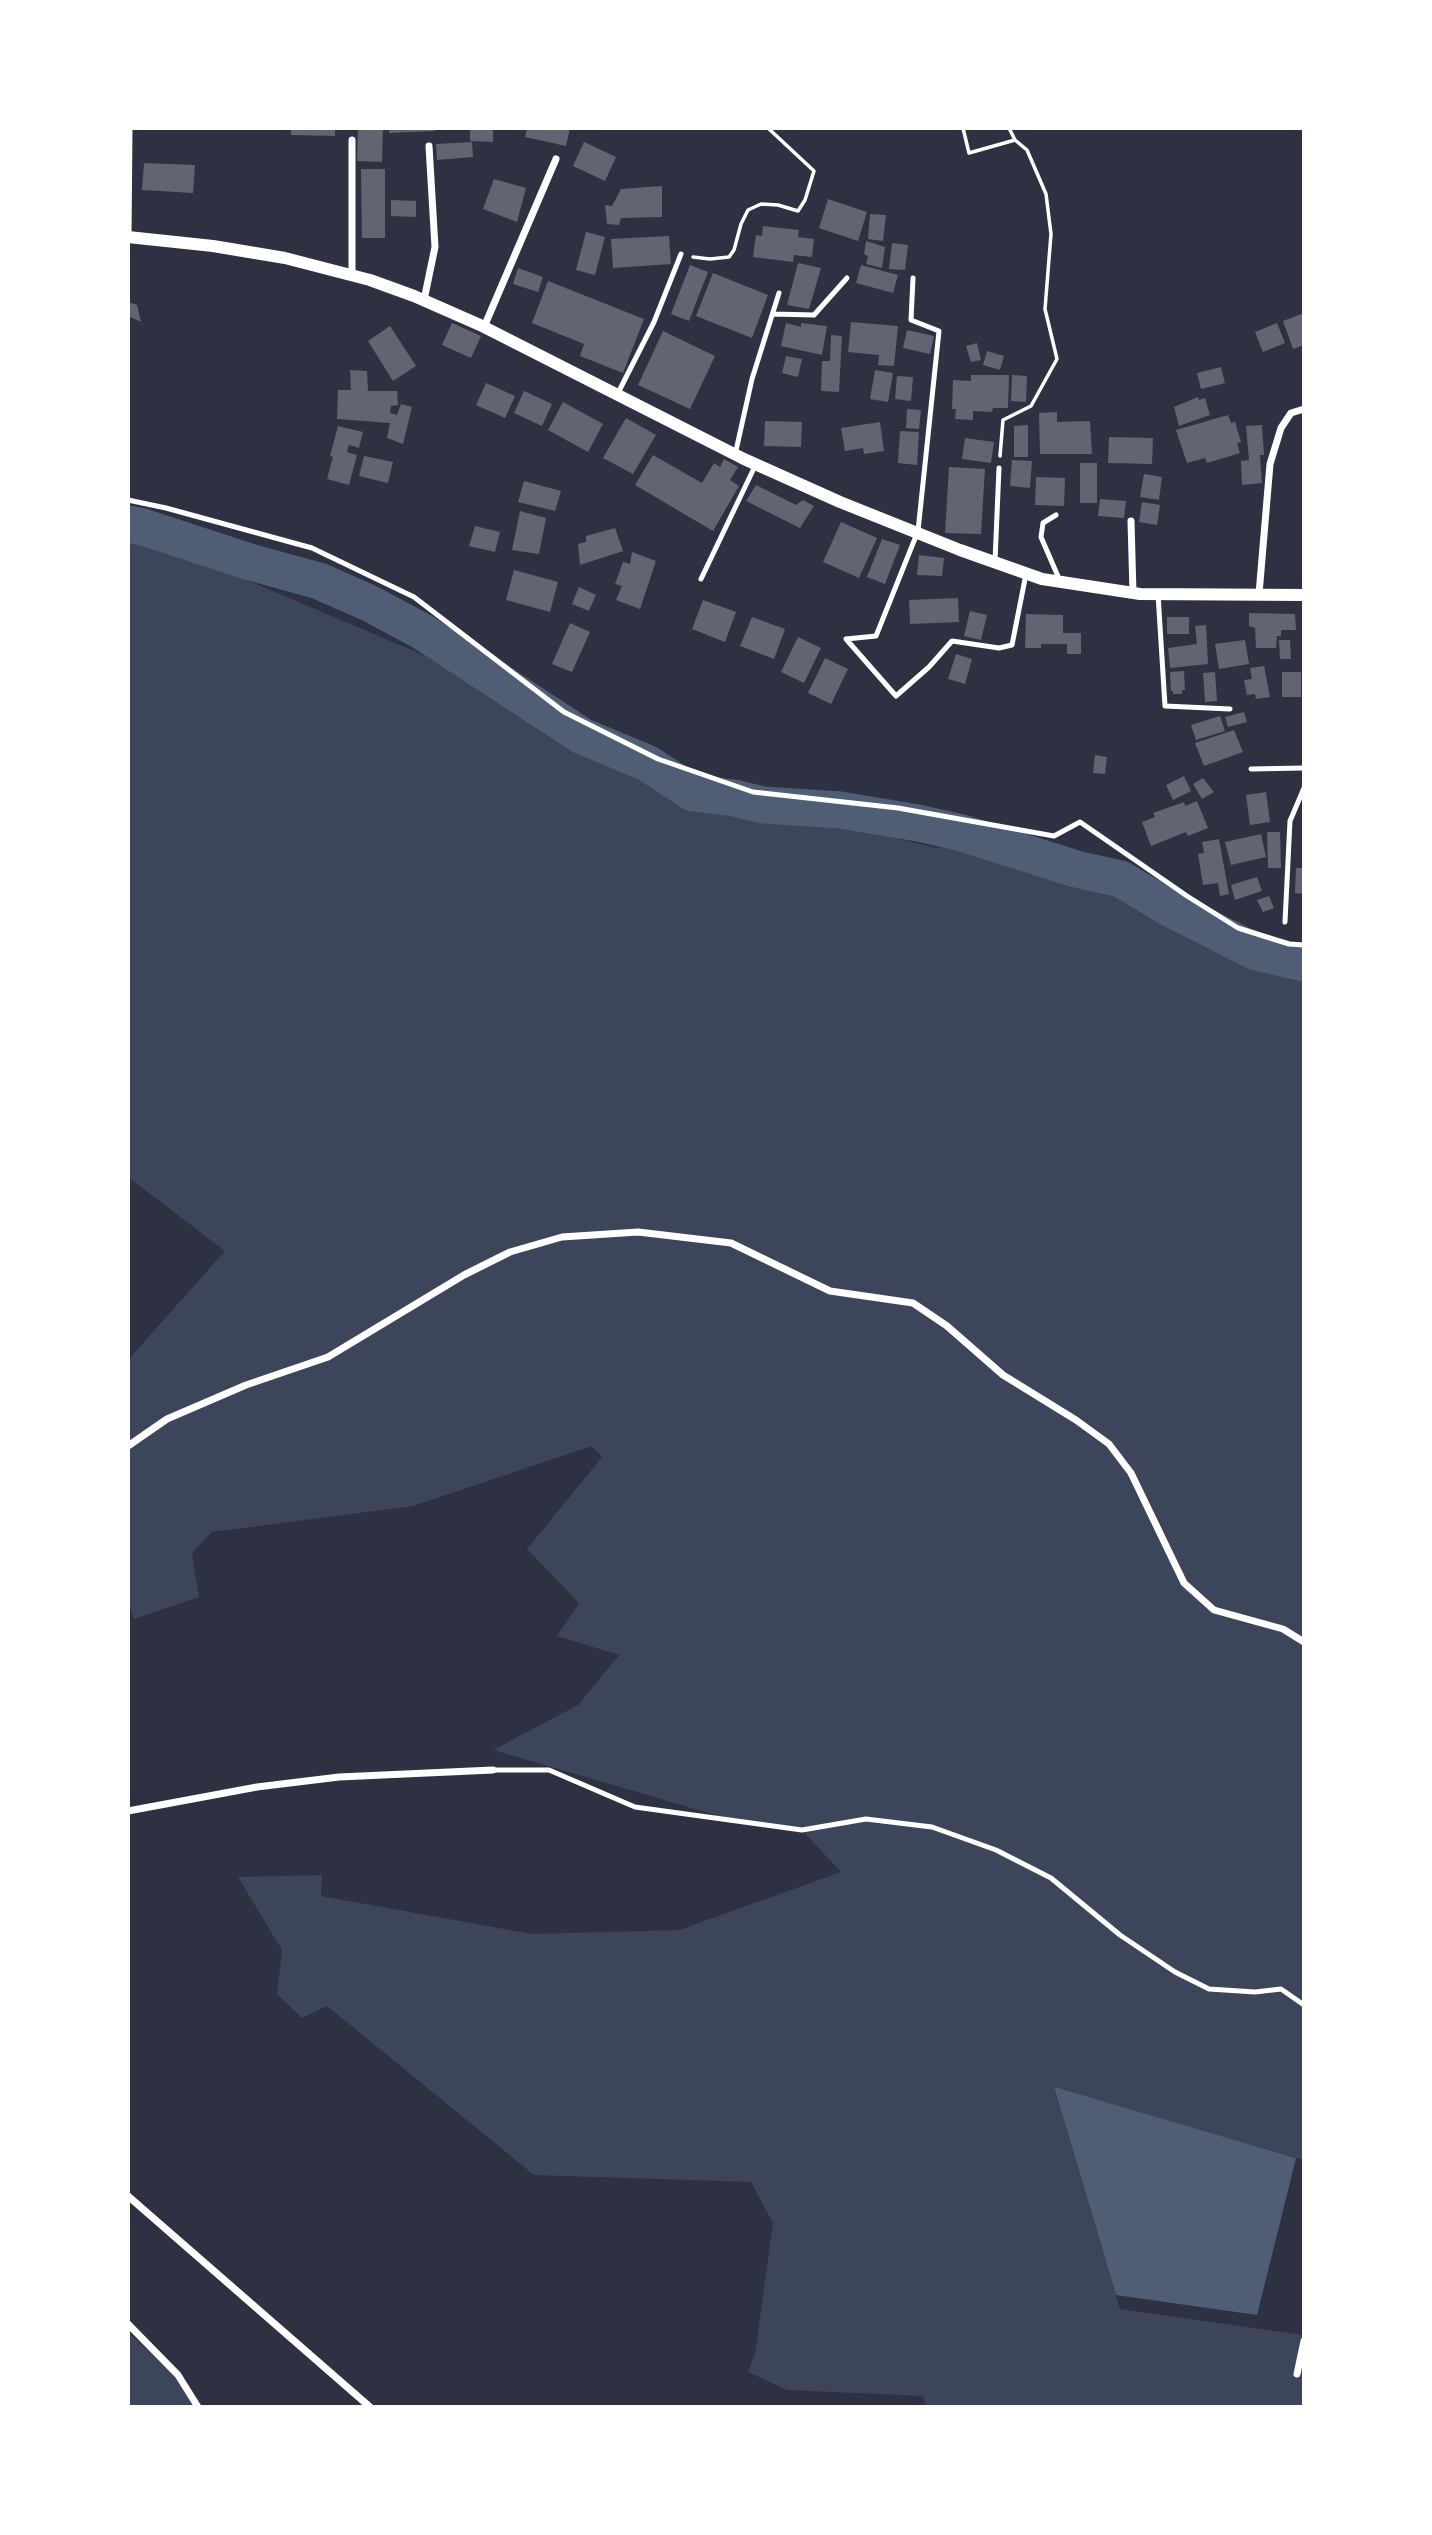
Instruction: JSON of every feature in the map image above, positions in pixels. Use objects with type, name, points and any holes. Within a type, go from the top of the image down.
[{"type":"street","points":[[129,128],[128,237],[214,246],[285,258],[352,275],[424,300],[484,327],[735,454],[840,502],[960,550],[1042,579],[1133,593],[1304,595]]},
{"type":"street","points":[[352,140],[352,275]]},
{"type":"street","points":[[424,300],[435,247],[429,146]]},
{"type":"street","points":[[484,327],[556,159]]},
{"type":"street","points":[[1259,594],[1270,464],[1281,428],[1291,413],[1304,410]]},
{"type":"street","points":[[1131,521],[1133,593]]},
{"type":"street","points":[[128,1446],[167,1419],[246,1385],[328,1357],[464,1275],[510,1252],[562,1237],[638,1233],[731,1243],[830,1291],[913,1303],[947,1326],[1003,1376],[1076,1420],[1109,1444],[1131,1473],[1184,1583],[1214,1610],[1283,1629],[1304,1642]]},
{"type":"street","points":[[128,1811],[257,1787],[339,1776],[493,1770]]},
{"type":"street","points":[[128,2196],[370,2407]]},
{"type":"street","points":[[128,2324],[178,2375],[198,2407]]},
{"type":"street","points":[[1297,2374],[1304,2342]]},
{"type":"lane","points":[[617,396],[654,322],[681,254]]},
{"type":"lane","points":[[773,314],[814,314],[847,278]]},
{"type":"lane","points":[[913,278],[911,320],[939,331],[918,531],[876,636],[846,639],[896,696],[929,667],[952,641],[999,648],[1012,645],[1026,573]]},
{"type":"lane","points":[[735,454],[752,379],[779,293]]},
{"type":"lane","points":[[701,579],[756,464]]},
{"type":"lane","points":[[995,561],[999,468]]},
{"type":"lane","points":[[128,500],[312,548],[414,597],[564,712],[658,759],[753,792],[898,808],[1054,836],[1080,822],[1238,928],[1289,944],[1304,945]]},
{"type":"lane","points":[[1056,515],[1043,523],[1041,537],[1060,581]]},
{"type":"lane","points":[[1158,594],[1165,706],[1230,709]]},
{"type":"lane","points":[[1251,769],[1304,768]]},
{"type":"lane","points":[[1285,922],[1290,821],[1304,788]]},
{"type":"lane","points":[[493,1770],[549,1770],[635,1807],[802,1830],[866,1819],[933,1827],[996,1850],[1051,1878],[1120,1935],[1175,1972],[1209,1989],[1255,1992],[1281,1989],[1304,2005]]},
{"type":"path","points":[[681,254],[710,260],[729,257],[748,210],[761,204],[778,205],[798,211],[812,182],[814,171],[768,128]]},
{"type":"path","points":[[963,128],[970,153],[1015,140]]},
{"type":"path","points":[[999,468],[1003,420],[1031,406],[1056,359],[1045,309],[1051,234],[1046,194],[1027,150],[1015,140],[1009,128]]},
{"type":"shaded area","points":[[128,536],[240,577],[522,697],[582,736],[734,798],[932,847],[1079,861],[1209,941],[1304,963],[1304,2160],[1054,2088],[1120,2309],[1304,2335],[1304,2407],[926,2407],[923,2396],[787,2390],[748,2372],[755,2354],[773,2223],[751,2182],[534,2175],[327,2006],[302,2018],[277,1994],[282,1950],[238,1877],[322,1875],[321,1896],[532,1934],[679,1930],[841,1872],[802,1830],[736,1821],[493,1750],[578,1705],[619,1655],[557,1636],[579,1603],[527,1549],[602,1457],[592,1446],[413,1506],[212,1532],[192,1553],[199,1597],[134,1619],[128,1602],[128,1360],[225,1251],[128,1177]]},
{"type":"shaded area","points":[[1054,2087],[1296,2158],[1257,2315],[1116,2295]]},
{"type":"shaded area","points":[[128,2332],[182,2382],[195,2407],[128,2407]]},
{"type":"building","points":[[291,128],[335,128],[335,136],[291,135]]},
{"type":"building","points":[[358,128],[383,128],[382,162],[357,161]]},
{"type":"building","points":[[389,128],[435,128],[435,131],[389,133]]},
{"type":"building","points":[[467,128],[493,128],[493,142],[470,141],[470,130]]},
{"type":"building","points":[[527,128],[570,128],[566,146],[525,137]]},
{"type":"building","points":[[472,142],[473,157],[437,160],[436,144]]},
{"type":"building","points":[[584,142],[616,157],[605,181],[573,166]]},
{"type":"building","points":[[144,163],[195,165],[193,193],[142,190]]},
{"type":"building","points":[[361,169],[385,169],[385,238],[362,238]]},
{"type":"building","points":[[494,179],[526,188],[517,222],[483,209]]},
{"type":"building","points":[[662,186],[662,217],[621,218],[619,225],[607,224],[605,205],[612,206],[621,189]]},
{"type":"building","points":[[828,199],[867,212],[858,241],[819,228]]},
{"type":"building","points":[[391,200],[416,201],[416,217],[391,216]]},
{"type":"building","points":[[870,214],[886,215],[883,241],[868,239]]},
{"type":"building","points":[[763,226],[799,230],[798,237],[814,239],[812,257],[794,255],[793,262],[753,257],[756,235],[762,236]]},
{"type":"building","points":[[586,232],[605,237],[595,275],[576,270]]},
{"type":"building","points":[[669,236],[671,264],[613,268],[611,239]]},
{"type":"building","points":[[866,241],[885,247],[882,268],[866,264]]},
{"type":"building","points":[[892,243],[908,245],[905,270],[889,269]]},
{"type":"building","points":[[798,263],[821,268],[809,309],[787,305]]},
{"type":"building","points":[[690,265],[708,272],[689,321],[671,314]]},
{"type":"building","points":[[861,265],[898,275],[893,293],[856,283]]},
{"type":"building","points":[[518,268],[543,277],[538,292],[513,284]]},
{"type":"building","points":[[713,273],[768,295],[752,338],[696,316]]},
{"type":"building","points":[[548,281],[644,319],[623,373],[580,356],[584,344],[532,323]]},
{"type":"building","points":[[128,302],[137,305],[141,322],[128,316]]},
{"type":"building","points":[[1304,313],[1304,345],[1293,349],[1283,321]]},
{"type":"building","points":[[851,322],[898,326],[894,366],[878,365],[879,355],[848,352]]},
{"type":"building","points":[[452,323],[481,336],[471,358],[442,345]]},
{"type":"building","points":[[786,323],[801,327],[801,323],[827,326],[822,355],[781,346]]},
{"type":"building","points":[[1277,323],[1285,343],[1263,352],[1255,332]]},
{"type":"building","points":[[390,326],[416,366],[393,381],[368,341]]},
{"type":"building","points":[[907,330],[934,336],[930,354],[903,348]]},
{"type":"building","points":[[663,331],[715,356],[690,409],[638,385]]},
{"type":"building","points":[[831,335],[842,336],[839,392],[821,391],[822,361],[830,361]]},
{"type":"building","points":[[977,343],[981,360],[971,362],[966,346]]},
{"type":"building","points":[[987,351],[1004,356],[1000,370],[983,365]]},
{"type":"building","points":[[786,356],[802,359],[798,377],[782,373]]},
{"type":"building","points":[[1221,367],[1225,383],[1201,389],[1197,373]]},
{"type":"building","points":[[350,370],[367,371],[368,391],[397,391],[398,405],[391,406],[390,413],[397,415],[401,404],[412,407],[403,444],[387,438],[390,423],[337,419],[338,390],[351,390]]},
{"type":"building","points":[[875,370],[893,373],[888,402],[870,399]]},
{"type":"building","points":[[971,375],[1009,375],[1008,408],[993,408],[992,412],[973,411],[973,420],[955,419],[956,409],[952,409],[953,380],[971,381]]},
{"type":"building","points":[[1012,375],[1027,376],[1026,402],[1011,401]]},
{"type":"building","points":[[897,376],[913,377],[911,401],[895,399]]},
{"type":"building","points":[[486,383],[515,396],[505,418],[476,405]]},
{"type":"building","points":[[524,391],[552,404],[542,426],[514,413]]},
{"type":"building","points":[[1198,397],[1199,400],[1205,398],[1210,415],[1179,426],[1174,407]]},
{"type":"building","points":[[563,402],[603,424],[588,452],[548,430]]},
{"type":"building","points":[[907,409],[921,410],[919,429],[906,428]]},
{"type":"building","points":[[1057,412],[1057,422],[1090,421],[1092,454],[1040,454],[1039,413]]},
{"type":"building","points":[[1228,415],[1231,423],[1235,422],[1241,442],[1237,443],[1240,453],[1207,463],[1205,458],[1187,463],[1176,430]]},
{"type":"building","points":[[626,418],[656,435],[633,474],[603,458]]},
{"type":"building","points":[[765,421],[802,422],[801,447],[764,446]]},
{"type":"building","points":[[880,422],[884,451],[864,454],[863,448],[845,451],[841,428]]},
{"type":"building","points":[[1028,425],[1028,457],[1014,457],[1014,426]]},
{"type":"building","points":[[1262,425],[1262,483],[1242,485],[1241,461],[1249,460],[1246,426]]},
{"type":"building","points":[[338,426],[363,432],[359,448],[349,445],[347,452],[357,455],[349,485],[327,479]]},
{"type":"building","points":[[900,431],[919,432],[917,465],[898,463]]},
{"type":"building","points":[[1109,437],[1153,438],[1152,464],[1108,463]]},
{"type":"building","points":[[965,438],[994,442],[991,463],[962,459]]},
{"type":"building","points":[[653,455],[702,483],[714,463],[720,467],[724,459],[738,467],[730,480],[739,486],[713,531],[635,485]]},
{"type":"building","points":[[364,456],[393,462],[388,483],[359,476]]},
{"type":"building","points":[[1012,460],[1032,461],[1030,488],[1010,486]]},
{"type":"building","points":[[1080,463],[1097,463],[1097,503],[1080,503]]},
{"type":"building","points":[[949,467],[985,469],[981,534],[945,533]]},
{"type":"building","points":[[1144,474],[1162,477],[1159,500],[1140,497]]},
{"type":"building","points":[[1036,477],[1065,478],[1064,506],[1035,505]]},
{"type":"building","points":[[524,481],[561,491],[555,511],[518,502]]},
{"type":"building","points":[[756,485],[796,505],[803,500],[814,506],[800,528],[746,501]]},
{"type":"building","points":[[1100,499],[1126,501],[1124,518],[1098,516]]},
{"type":"building","points":[[1142,502],[1160,505],[1157,525],[1139,522]]},
{"type":"building","points":[[520,511],[546,518],[539,554],[512,550]]},
{"type":"building","points":[[841,522],[877,538],[859,578],[823,562]]},
{"type":"building","points":[[475,526],[500,532],[495,552],[469,546]]},
{"type":"building","points":[[615,528],[623,551],[580,565],[578,544],[586,542],[586,536]]},
{"type":"building","points":[[882,539],[900,545],[885,584],[867,577]]},
{"type":"building","points":[[632,552],[656,561],[640,609],[616,600],[622,586],[615,584],[623,562],[630,564]]},
{"type":"building","points":[[919,555],[944,558],[942,576],[917,575]]},
{"type":"building","points":[[514,570],[558,582],[550,612],[506,600]]},
{"type":"building","points":[[579,587],[596,595],[589,611],[572,604]]},
{"type":"building","points":[[958,598],[959,622],[910,624],[909,600]]},
{"type":"building","points":[[703,600],[736,612],[725,642],[692,629]]},
{"type":"building","points":[[970,611],[987,615],[981,640],[964,636]]},
{"type":"building","points":[[1249,613],[1295,614],[1296,630],[1281,630],[1281,636],[1277,636],[1276,648],[1256,648],[1255,628],[1249,626]]},
{"type":"building","points":[[1026,614],[1063,615],[1063,633],[1081,633],[1081,654],[1067,654],[1067,644],[1041,644],[1041,648],[1025,648]]},
{"type":"building","points":[[752,617],[785,629],[774,659],[740,646]]},
{"type":"building","points":[[1167,617],[1189,617],[1189,634],[1167,634]]},
{"type":"building","points":[[570,623],[590,632],[572,672],[552,664]]},
{"type":"building","points":[[1206,625],[1208,664],[1170,668],[1168,648],[1197,644],[1195,626]]},
{"type":"building","points":[[798,637],[821,648],[804,683],[781,672]]},
{"type":"building","points":[[1245,640],[1249,664],[1219,669],[1215,644]]},
{"type":"building","points":[[1279,640],[1290,640],[1291,659],[1280,659]]},
{"type":"building","points":[[956,654],[972,659],[965,684],[948,679]]},
{"type":"building","points":[[825,658],[848,669],[831,704],[808,693]]},
{"type":"building","points":[[1264,666],[1270,697],[1256,699],[1255,694],[1247,695],[1244,680],[1252,679],[1250,668]]},
{"type":"building","points":[[1184,671],[1185,690],[1182,690],[1182,694],[1173,694],[1170,672]]},
{"type":"building","points":[[1215,672],[1217,701],[1205,702],[1203,673]]},
{"type":"building","points":[[1282,672],[1301,672],[1301,697],[1282,697]]},
{"type":"building","points":[[1244,712],[1247,722],[1228,727],[1225,717]]},
{"type":"building","points":[[1220,716],[1225,731],[1196,740],[1191,725]]},
{"type":"building","points":[[1234,730],[1243,752],[1204,766],[1195,743]]},
{"type":"building","points":[[1095,755],[1107,757],[1105,774],[1093,773]]},
{"type":"building","points":[[1184,776],[1191,791],[1173,800],[1166,785]]},
{"type":"building","points":[[1203,778],[1214,792],[1202,799],[1193,784]]},
{"type":"building","points":[[1266,792],[1270,822],[1250,825],[1246,795]]},
{"type":"building","points":[[1197,801],[1208,828],[1188,836],[1186,832],[1151,846],[1142,822],[1155,817],[1153,813],[1184,802],[1185,806]]},
{"type":"building","points":[[1267,832],[1280,832],[1281,868],[1268,868]]},
{"type":"building","points":[[1261,834],[1266,857],[1231,865],[1225,842]]},
{"type":"building","points":[[1219,839],[1229,894],[1220,896],[1218,883],[1203,885],[1198,854],[1204,853],[1202,842]]},
{"type":"building","points":[[1296,868],[1304,868],[1304,894],[1295,893]]},
{"type":"building","points":[[1257,877],[1262,891],[1235,900],[1231,885]]},
{"type":"building","points":[[1269,896],[1274,908],[1263,912],[1257,900]]},
{"type":"waterway","points":[[128,524],[319,581],[369,603],[423,632],[582,736],[647,763],[693,793],[763,805],[840,810],[962,833],[1076,869],[1121,879],[1169,908],[1256,952],[1304,963]]}]
